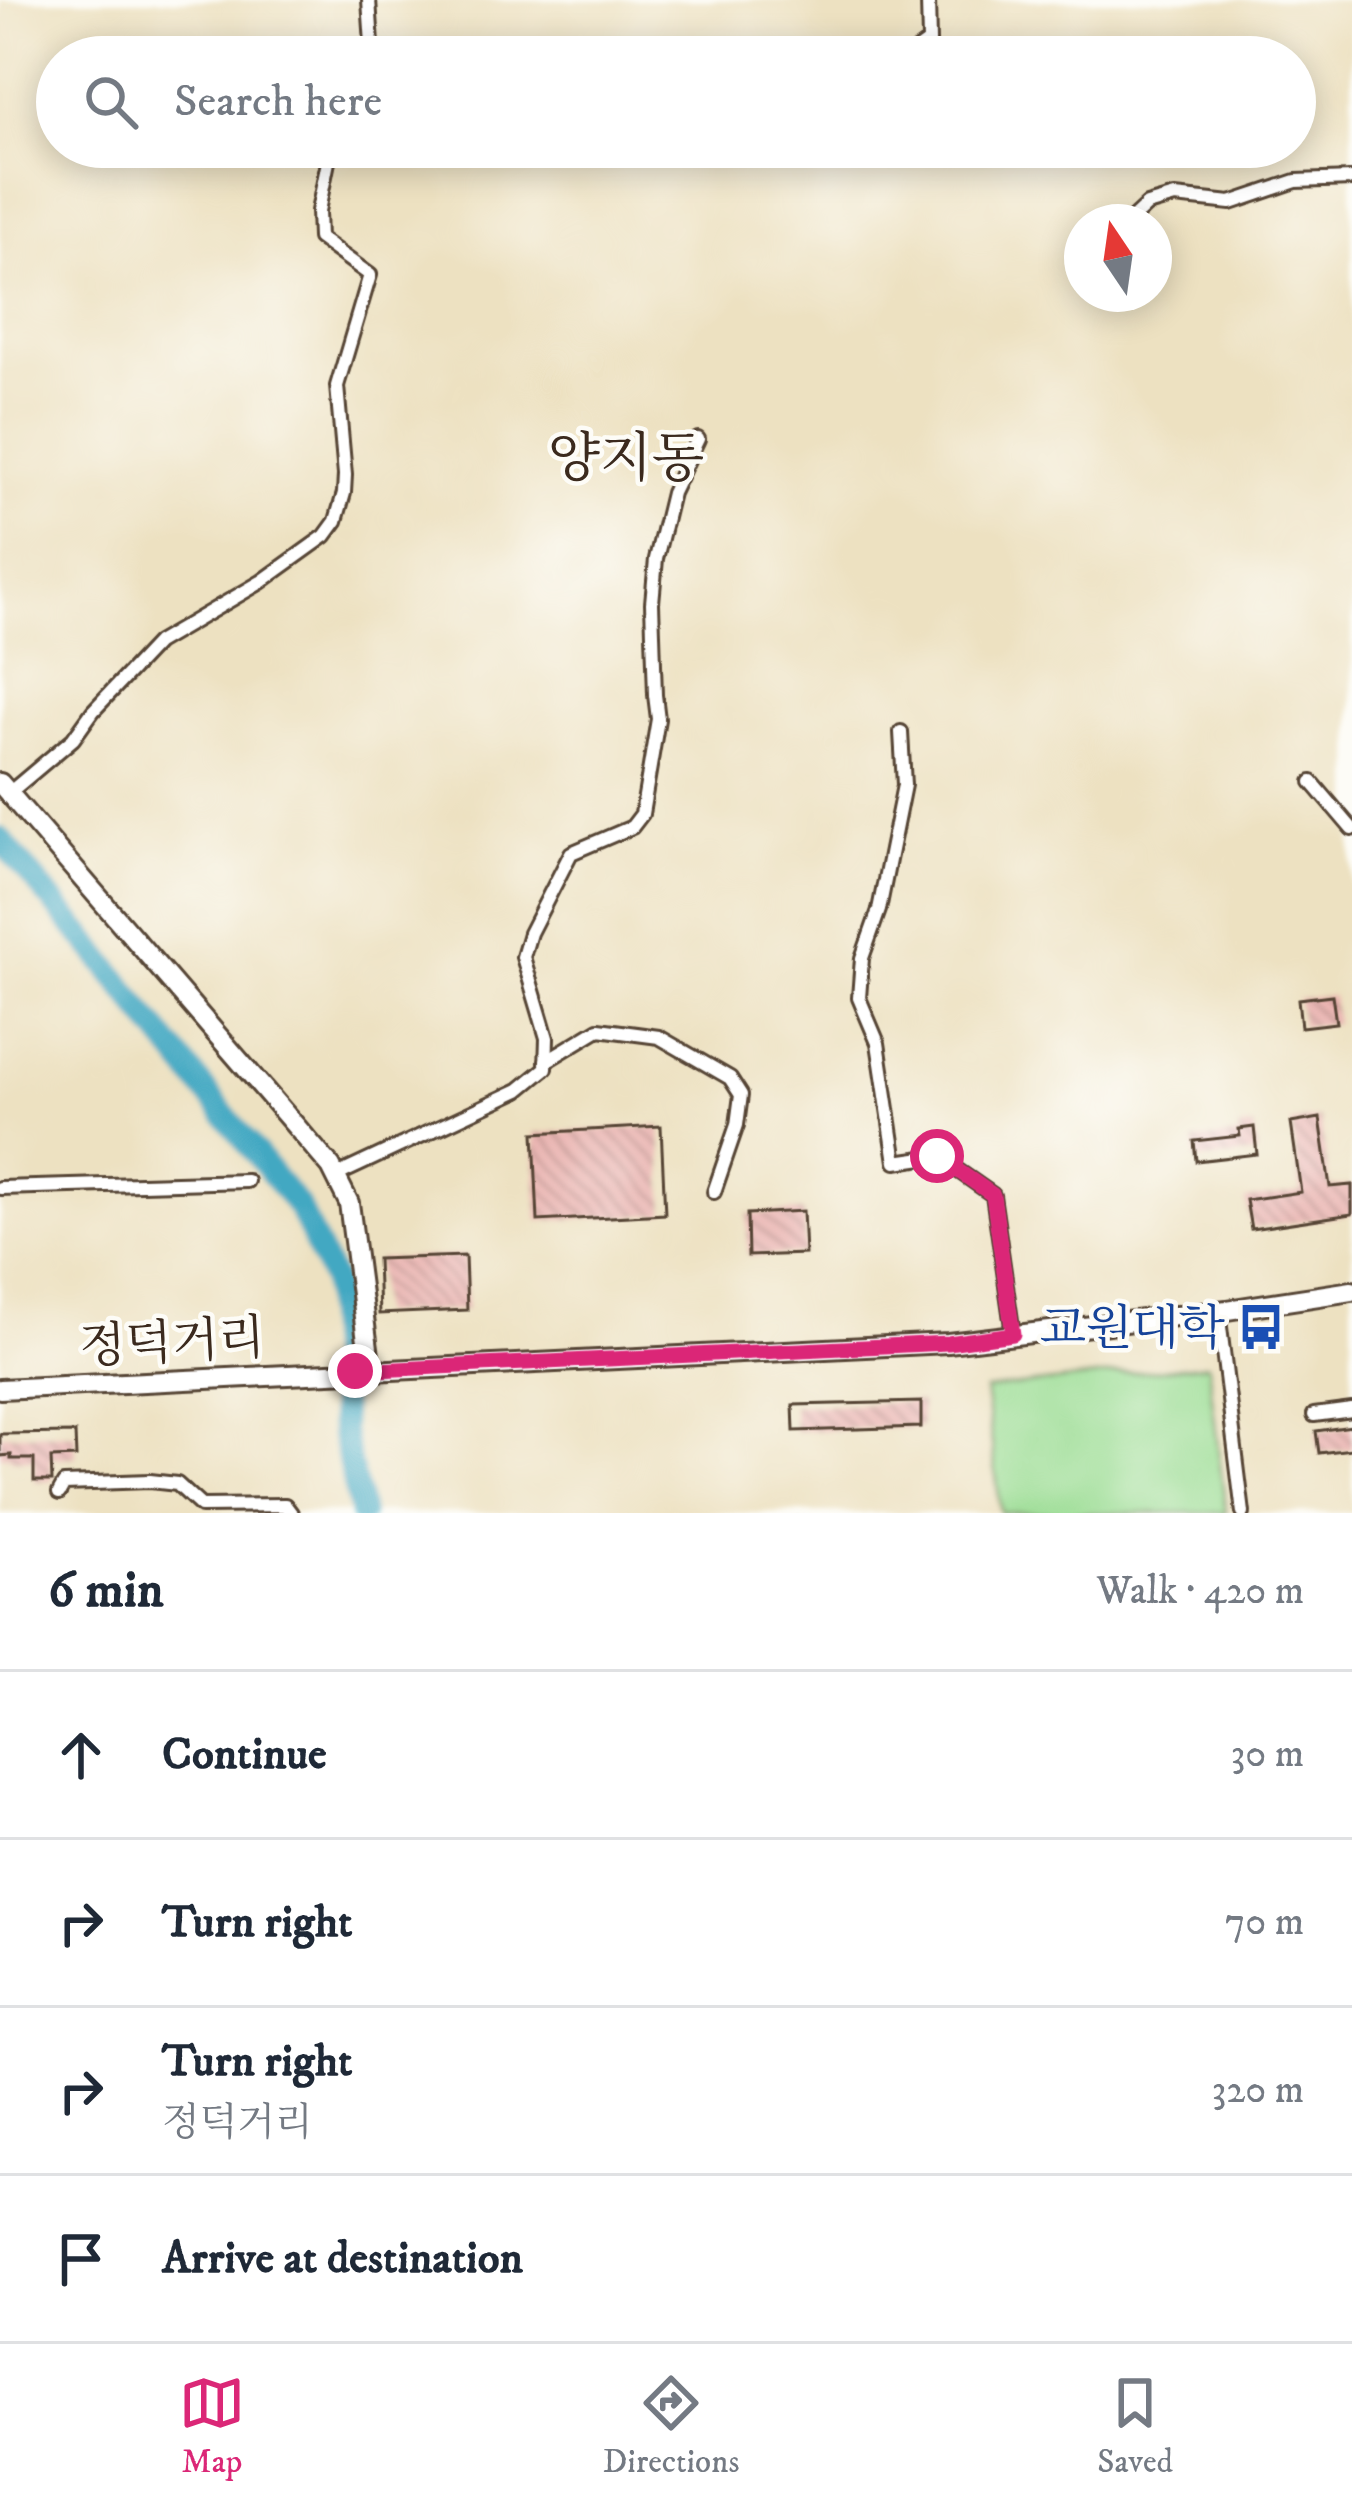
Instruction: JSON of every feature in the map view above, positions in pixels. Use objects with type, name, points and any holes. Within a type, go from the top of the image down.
[{"type":"street","points":[[368,0],[370,36]]},
{"type":"street","points":[[928,0],[929,36]]},
{"type":"street","points":[[327,168],[318,212],[319,238],[370,275],[337,386],[345,475],[336,521],[325,536],[261,582],[158,643],[73,740],[4,788],[335,1176],[349,1203],[363,1371]]},
{"type":"street","points":[[1150,204],[1175,197],[1231,203],[1296,181],[1352,179]]},
{"type":"street","points":[[335,1176],[519,1090],[546,1068],[547,1037],[523,957],[530,933],[571,853],[632,827],[642,814],[658,719],[652,603],[656,559],[672,493],[698,439]]},
{"type":"street","points":[[901,732],[904,785],[879,910],[862,958],[859,998],[878,1043],[896,1162],[937,1156],[993,1195],[1013,1334]]},
{"type":"street","points":[[1312,782],[1352,829]]},
{"type":"street","points":[[546,1060],[599,1029],[625,1031],[659,1037],[730,1078],[741,1095],[737,1125],[714,1192]]},
{"type":"street","points":[[0,1188],[247,1181]]},
{"type":"street","name":"정덕거리","points":[[0,1389],[948,1343],[1352,1291]]},
{"type":"street","points":[[1218,1311],[1243,1513]]},
{"type":"street","points":[[1314,1415],[1352,1410]]},
{"type":"street","points":[[59,1493],[64,1484],[150,1481],[177,1484],[201,1506],[285,1505],[291,1513]]},
{"type":"green space","points":[[1208,1364],[1226,1513],[1001,1513],[985,1390]]},
{"type":"building","points":[[1332,995],[1336,1023],[1301,1027],[1298,999]]},
{"type":"building","points":[[1320,1118],[1330,1187],[1352,1185],[1352,1214],[1251,1229],[1246,1200],[1301,1192],[1291,1123]]},
{"type":"building","points":[[661,1126],[665,1214],[538,1221],[534,1133]]},
{"type":"building","points":[[1254,1127],[1257,1154],[1196,1161],[1194,1141],[1240,1136],[1239,1129]]},
{"type":"building","points":[[803,1211],[805,1254],[748,1256],[747,1214]]},
{"type":"building","points":[[465,1256],[467,1310],[379,1314],[377,1259]]},
{"type":"building","points":[[921,1402],[921,1427],[794,1431],[793,1405]]},
{"type":"building","points":[[1352,1426],[1352,1449],[1319,1453],[1316,1431]]},
{"type":"building","points":[[75,1433],[76,1457],[51,1458],[52,1481],[34,1481],[34,1459],[0,1456],[0,1434]]},
{"type":"waterway","points":[[0,839],[299,1208],[333,1281],[342,1432],[361,1513]]},
{"type":"place","name":"교원대학","points":[[1261,1327]]},
{"type":"district","name":"양지동","points":[[626,457]]},
{"type":"route","points":[[355,1371],[948,1343],[1013,1334],[993,1195],[937,1156]]}]
